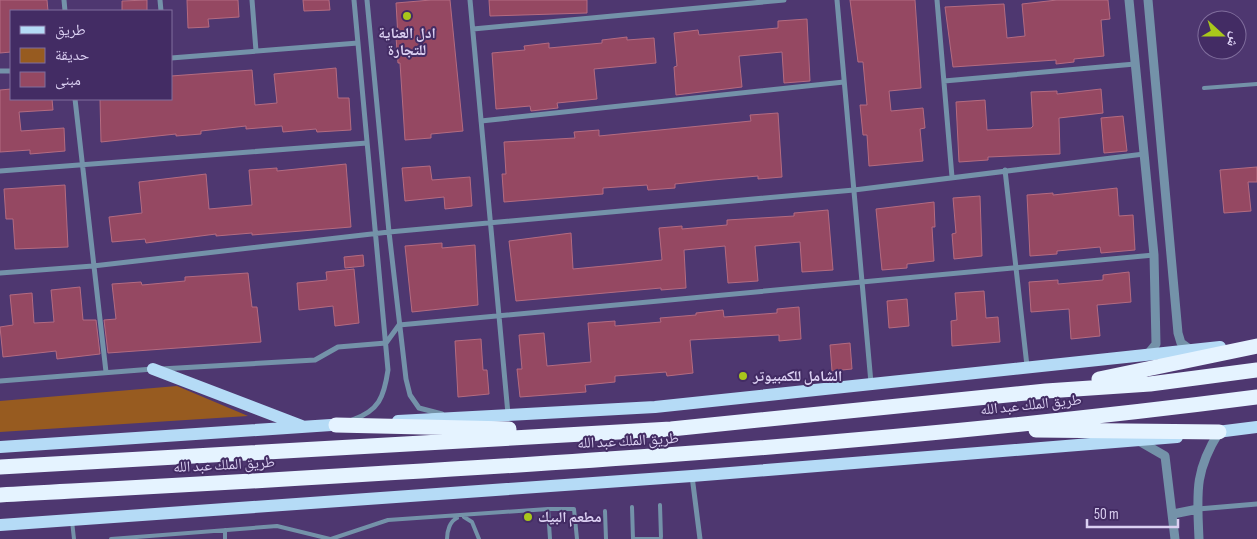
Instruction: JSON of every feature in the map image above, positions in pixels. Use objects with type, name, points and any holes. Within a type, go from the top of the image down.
[{"type":"highway","points":[[1046,391],[1257,346]]},
{"type":"highway","name":"طريق الملك عبد الله","points":[[0,467],[670,430],[1046,391],[1150,384],[1257,370]]},
{"type":"highway","name":"طريق الملك عبد الله","points":[[0,495],[697,454],[960,430],[1165,409],[1257,397]]},
{"type":"highway","points":[[336,425],[432,429],[670,430]]},
{"type":"highway","points":[[960,430],[1219,432]]},
{"type":"main road","points":[[0,446],[306,428],[462,416],[655,407],[1192,351],[1257,342]]},
{"type":"main road","points":[[153,369],[306,428]]},
{"type":"main road","points":[[0,525],[692,476],[1139,441],[1257,427]]},
{"type":"street","points":[[252,0],[256,51]]},
{"type":"street","points":[[336,425],[369,414],[385,392],[388,370],[354,0]]},
{"type":"street","points":[[367,0],[399,325],[410,395],[419,408],[462,416]]},
{"type":"street","points":[[470,0],[508,414]]},
{"type":"street","points":[[473,28],[784,0]]},
{"type":"street","points":[[837,0],[872,385]]},
{"type":"street","points":[[937,0],[952,177]]},
{"type":"street","points":[[1129,0],[1154,255],[1156,344],[1147,355]]},
{"type":"street","points":[[1148,0],[1178,333],[1181,343],[1192,351]]},
{"type":"street","points":[[172,58],[358,43]]},
{"type":"street","points":[[944,81],[1135,64]]},
{"type":"street","points":[[481,121],[844,82]]},
{"type":"street","points":[[75,100],[106,372]]},
{"type":"street","points":[[0,171],[367,143]]},
{"type":"street","points":[[0,273],[93,266],[376,233],[854,190],[1144,154]]},
{"type":"street","points":[[1006,170],[1027,368]]},
{"type":"street","points":[[0,381],[106,372],[315,360],[338,347],[386,343],[399,325],[1154,255]]},
{"type":"street","points":[[1199,539],[1199,473],[1205,454],[1219,432]]},
{"type":"street","points":[[1139,441],[1165,456],[1175,539]]},
{"type":"street","points":[[692,476],[700,539]]},
{"type":"street","points":[[1173,514],[1198,509],[1257,504]]},
{"type":"lane","points":[[1204,88],[1257,84]]},
{"type":"lane","points":[[632,506],[634,539],[661,538],[660,505]]},
{"type":"lane","points":[[548,509],[550,539]]},
{"type":"lane","points":[[332,538],[388,520],[548,509],[574,509],[577,539]]},
{"type":"lane","points":[[605,511],[606,539]]},
{"type":"lane","points":[[447,539],[447,533],[453,520],[460,516]]},
{"type":"lane","points":[[460,516],[472,522],[479,539]]},
{"type":"lane","points":[[72,521],[74,539]]},
{"type":"lane","points":[[111,539],[277,526],[341,539]]},
{"type":"lane","points":[[225,530],[225,539]]},
{"type":"green space","points":[[177,386],[248,416],[0,432],[0,401]]},
{"type":"building","points":[[0,0],[47,0],[48,10],[10,10],[10,52],[0,53]]},
{"type":"building","points":[[147,0],[147,10],[122,10],[122,1]]},
{"type":"building","points":[[187,0],[238,0],[239,17],[208,19],[209,27],[188,28]]},
{"type":"building","points":[[303,0],[329,0],[330,10],[304,11]]},
{"type":"building","points":[[450,0],[463,131],[431,134],[431,138],[405,140],[400,63],[398,63],[396,37],[398,37],[396,3]]},
{"type":"building","points":[[489,0],[587,0],[587,13],[490,16]]},
{"type":"building","points":[[850,0],[915,0],[921,88],[889,91],[891,111],[923,108],[925,128],[920,129],[923,161],[869,166],[867,135],[863,135],[860,105],[867,105],[863,62],[858,62]]},
{"type":"building","points":[[1057,0],[1108,0],[1110,19],[1101,20],[1104,56],[1074,59],[1074,62],[1056,64],[1056,60],[953,67],[945,7],[1004,4],[1007,38],[1025,36],[1022,4]]},
{"type":"building","points":[[807,19],[810,81],[784,83],[782,52],[739,56],[742,87],[676,95],[674,67],[677,66],[674,33],[698,30],[699,35],[778,28],[778,21]]},
{"type":"building","points":[[627,37],[627,40],[654,38],[656,63],[594,69],[597,99],[557,103],[558,108],[531,111],[530,106],[496,109],[492,53],[525,50],[524,46],[549,43],[549,48],[602,43],[602,40]]},
{"type":"building","points":[[336,68],[338,98],[349,98],[351,130],[317,132],[316,129],[283,132],[282,126],[246,129],[246,126],[201,131],[201,134],[176,136],[176,134],[101,142],[100,100],[172,100],[172,76],[252,70],[255,105],[277,103],[274,74]]},
{"type":"building","points":[[10,89],[10,100],[52,100],[53,110],[19,112],[21,131],[64,128],[65,151],[30,154],[30,150],[0,152],[0,90]]},
{"type":"building","points":[[1101,89],[1103,113],[1059,118],[1060,154],[988,157],[988,160],[959,162],[956,102],[985,100],[987,130],[1031,128],[1033,126],[1031,92],[1057,91],[1057,94]]},
{"type":"building","points":[[778,113],[782,177],[758,179],[758,176],[713,180],[675,184],[675,188],[648,190],[647,185],[603,188],[603,194],[504,202],[502,174],[506,174],[504,142],[575,138],[574,132],[599,130],[599,136],[751,121],[750,115]]},
{"type":"building","points":[[1123,116],[1127,151],[1104,153],[1101,118]]},
{"type":"building","points":[[346,164],[351,227],[252,235],[252,233],[216,236],[216,234],[146,243],[145,239],[112,242],[109,217],[142,213],[139,182],[206,174],[209,209],[252,205],[249,170],[277,168],[277,171]]},
{"type":"building","points":[[430,166],[432,180],[470,177],[472,206],[445,209],[444,197],[405,201],[402,168]]},
{"type":"building","points":[[1257,167],[1257,182],[1248,182],[1251,211],[1224,213],[1220,170]]},
{"type":"building","points":[[65,185],[68,247],[15,249],[13,219],[6,219],[4,189]]},
{"type":"building","points":[[1117,188],[1119,216],[1133,215],[1135,250],[1101,253],[1100,247],[1057,251],[1057,254],[1030,256],[1027,195],[1053,193],[1053,195]]},
{"type":"building","points":[[980,196],[982,256],[954,259],[952,234],[956,233],[953,198]]},
{"type":"building","points":[[934,202],[935,227],[932,227],[934,261],[907,264],[907,268],[882,270],[876,209]]},
{"type":"building","points":[[828,210],[833,270],[802,272],[800,242],[755,246],[758,281],[728,283],[725,246],[684,250],[686,288],[661,290],[661,288],[516,301],[509,241],[571,233],[573,269],[625,264],[662,260],[659,228],[682,226],[682,229],[727,225],[727,220],[794,216],[794,213]]},
{"type":"building","points":[[442,243],[442,248],[475,245],[478,305],[412,312],[405,246]]},
{"type":"building","points":[[363,255],[364,266],[345,268],[344,257]]},
{"type":"building","points":[[354,269],[359,323],[335,326],[333,306],[299,310],[297,283],[327,280],[326,272]]},
{"type":"building","points":[[1129,272],[1131,302],[1097,305],[1100,336],[1071,339],[1069,309],[1031,312],[1029,282],[1058,280],[1058,284],[1103,280],[1103,275]]},
{"type":"building","points":[[248,273],[252,307],[257,307],[261,342],[108,353],[104,320],[116,319],[112,284],[141,282],[142,285],[185,281],[185,277]]},
{"type":"building","points":[[80,287],[83,320],[96,320],[100,354],[57,359],[56,351],[3,357],[0,327],[13,325],[10,295],[32,293],[34,323],[54,322],[51,290]]},
{"type":"building","points":[[984,291],[986,318],[998,317],[1000,342],[952,346],[951,321],[957,320],[955,293]]},
{"type":"building","points":[[907,299],[909,326],[889,328],[887,301]]},
{"type":"building","points":[[799,307],[801,339],[779,341],[779,335],[690,340],[693,373],[667,376],[666,372],[615,376],[615,382],[585,385],[586,392],[520,397],[517,369],[522,369],[519,335],[544,333],[547,366],[591,362],[588,323],[615,321],[615,326],[661,322],[660,318],[696,315],[696,313],[723,310],[724,317],[777,313],[777,309]]},
{"type":"building","points":[[481,339],[483,370],[487,370],[489,394],[458,397],[455,341]]},
{"type":"building","points":[[850,343],[852,369],[832,371],[830,345]]},
{"type":"place","name":"ادل العناية للتجارة","points":[[407,16]]},
{"type":"place","name":"الشامل للكمبيوتر","points":[[743,376]]},
{"type":"place","name":"مطعم البيك","points":[[528,517]]}]
